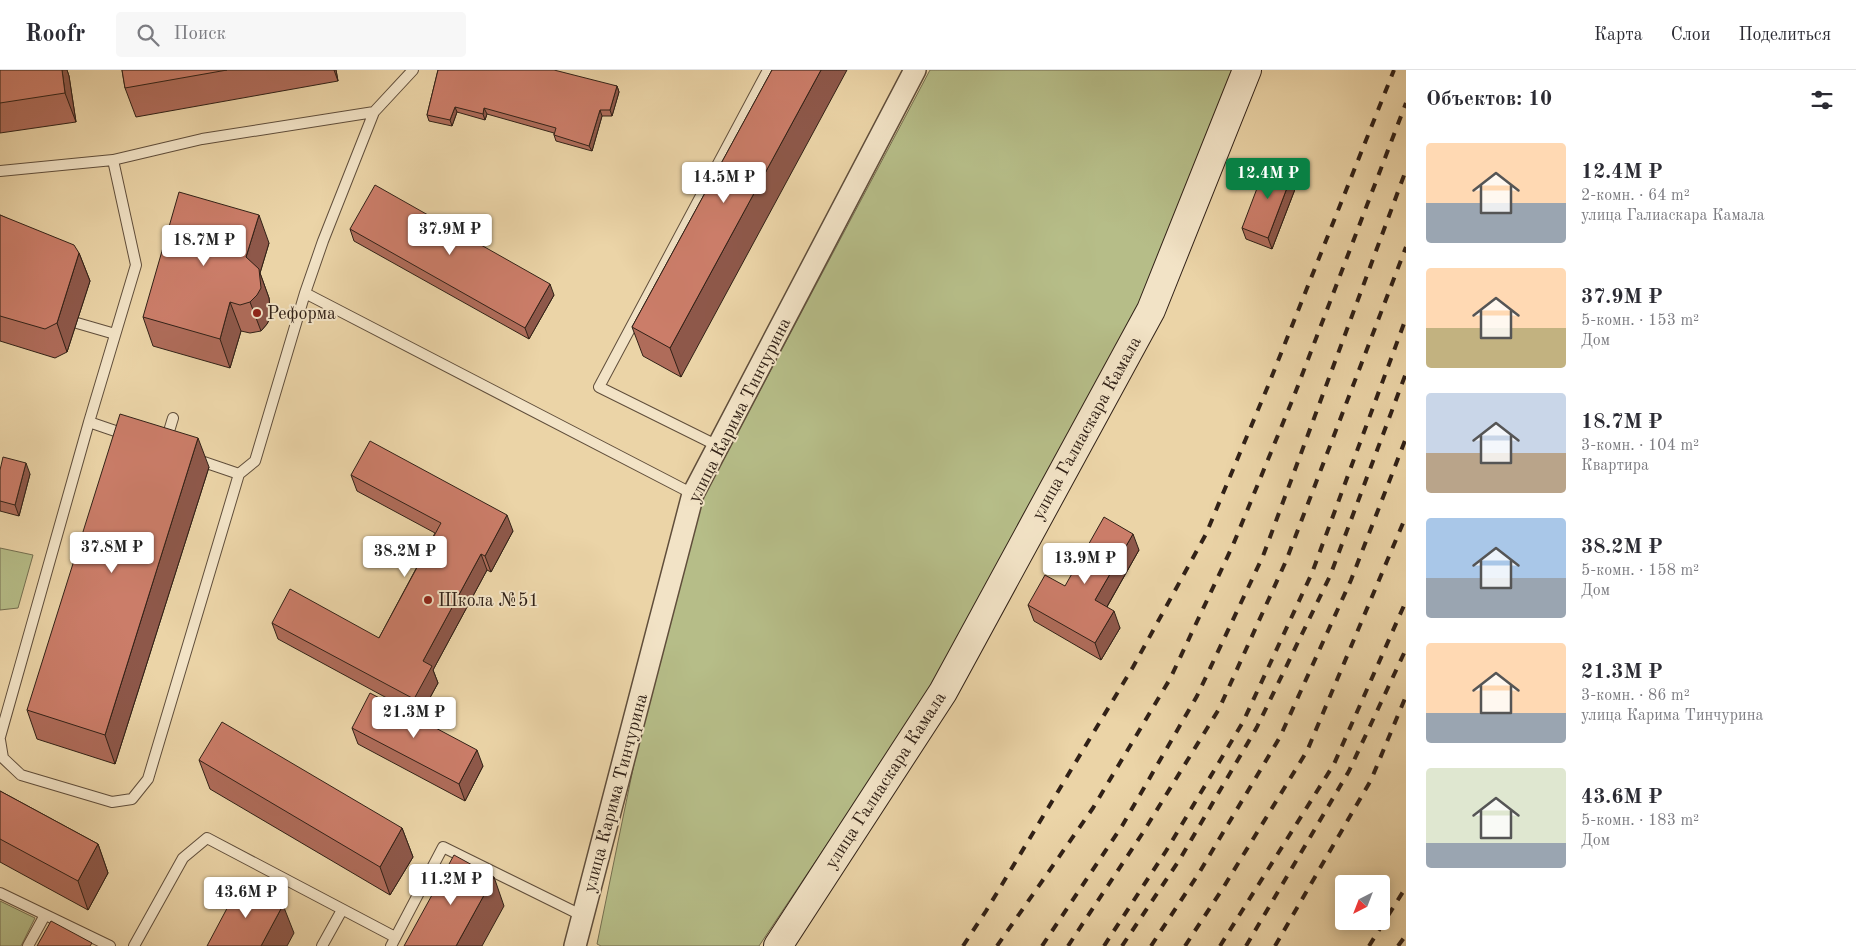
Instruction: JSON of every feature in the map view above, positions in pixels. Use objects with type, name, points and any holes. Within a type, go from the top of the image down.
[{"type":"street","name":"улица Карима Тинчурина","points":[[575,946],[693,494],[915,70]]},
{"type":"street","name":"улица Галиаскара Камала","points":[[778,946],[943,692],[1151,310],[1247,70]]},
{"type":"lane","points":[[113,160],[136,265],[0,739],[4,758],[21,775],[112,802],[132,799],[148,779],[240,474],[255,461],[322,241],[374,112],[413,70]]},
{"type":"lane","points":[[718,446],[599,387],[768,70]]},
{"type":"lane","points":[[0,171],[113,160],[202,139],[374,112]]},
{"type":"lane","points":[[305,293],[693,494]]},
{"type":"lane","points":[[77,323],[115,334]]},
{"type":"lane","points":[[163,448],[173,418]]},
{"type":"lane","points":[[90,422],[136,438]]},
{"type":"lane","points":[[189,456],[240,474]]},
{"type":"lane","points":[[134,946],[183,858],[207,838],[342,910],[393,941],[443,847],[582,916]]},
{"type":"lane","points":[[0,893],[110,946]]},
{"type":"lane","points":[[322,946],[342,910]]},
{"type":"lane","points":[[28,946],[45,915]]},
{"type":"green space","points":[[930,70],[1237,70],[1143,305],[932,687],[759,946],[601,946],[597,944],[678,550],[704,496]]},
{"type":"green space","points":[[0,548],[33,555],[18,608],[0,610]]},
{"type":"green space","points":[[0,901],[35,918],[21,946],[0,946]]},
{"type":"building","points":[[0,70],[62,70],[65,93],[0,103]]},
{"type":"building","points":[[122,70],[227,70],[125,88]]},
{"type":"building","points":[[438,70],[554,70],[617,86],[610,110],[600,110],[589,146],[554,135],[556,128],[484,108],[483,114],[455,107],[450,120],[427,115]]},
{"type":"building","points":[[772,70],[821,70],[670,348],[632,327]]},
{"type":"building","points":[[1267,162],[1293,172],[1268,238],[1242,228]]},
{"type":"building","points":[[375,185],[550,284],[525,328],[350,229]]},
{"type":"building","points":[[179,192],[259,215],[246,257],[259,269],[261,288],[250,302],[240,305],[230,302],[220,339],[143,317]]},
{"type":"building","points":[[0,215],[74,245],[79,253],[57,323],[45,329],[0,316]]},
{"type":"building","points":[[120,414],[198,438],[105,735],[27,710]]},
{"type":"building","points":[[370,441],[507,515],[485,556],[481,554],[423,661],[432,666],[414,699],[272,623],[290,589],[379,638],[441,523],[351,475]]},
{"type":"building","points":[[3,457],[26,463],[15,505],[0,501],[0,470]]},
{"type":"building","points":[[1104,517],[1133,534],[1095,600],[1114,611],[1095,643],[1028,605],[1045,575],[1065,586]]},
{"type":"building","points":[[370,693],[477,750],[459,784],[352,728]]},
{"type":"building","points":[[222,722],[402,828],[380,867],[199,760]]},
{"type":"building","points":[[0,791],[98,844],[78,881],[0,839]]},
{"type":"building","points":[[454,855],[494,877],[456,946],[404,946]]},
{"type":"building","points":[[241,882],[283,905],[261,946],[207,946]]},
{"type":"building","points":[[51,921],[92,943],[90,946],[37,946]]},
{"type":"railway","points":[[963,946],[1133,667],[1206,534],[1268,386],[1394,70]]},
{"type":"railway","points":[[997,946],[1093,808],[1170,679],[1233,545],[1294,396],[1406,103]]},
{"type":"railway","points":[[1042,946],[1122,826],[1197,696],[1263,556],[1406,170]]},
{"type":"railway","points":[[1068,946],[1142,834],[1219,709],[1286,561],[1406,247]]},
{"type":"railway","points":[[1104,946],[1166,851],[1243,722],[1312,573],[1406,318]]},
{"type":"railway","points":[[1122,946],[1180,859],[1257,727],[1330,576],[1406,373]]},
{"type":"railway","points":[[1151,946],[1199,873],[1280,737],[1351,580],[1406,438]]},
{"type":"railway","points":[[1185,946],[1307,751],[1406,516]]},
{"type":"railway","points":[[1220,946],[1334,764],[1406,601]]},
{"type":"railway","points":[[1246,946],[1349,771],[1406,649]]},
{"type":"railway","points":[[1275,946],[1371,780],[1406,696]]},
{"type":"railway","points":[[1369,946],[1406,887]]},
{"type":"railway","points":[[1398,946],[1406,935]]},
{"type":"place","name":"Реформа","points":[[257,313]]},
{"type":"place","name":"Школа №51","points":[[428,600]]}]
